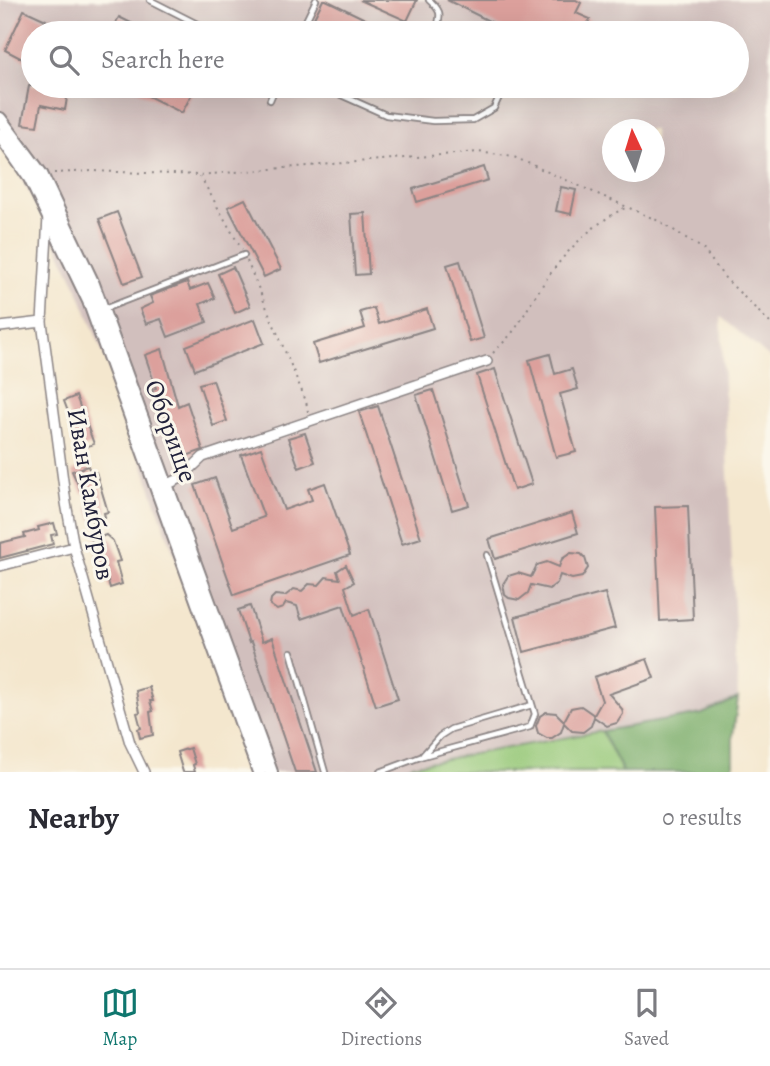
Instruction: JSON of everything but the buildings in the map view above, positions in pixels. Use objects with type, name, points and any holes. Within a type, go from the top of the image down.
[{"type":"main road","name":"Оборище","points":[[0,119],[41,174],[93,284],[259,772]]},
{"type":"main road","name":"Оборище","points":[[2,139],[30,177],[89,302],[271,772]]},
{"type":"street","name":"Иван Камбуров","points":[[48,216],[42,322],[74,547],[130,743],[144,772]]},
{"type":"street","points":[[0,327],[42,322]]},
{"type":"street","points":[[162,487],[181,478],[203,457],[487,361]]},
{"type":"street","points":[[0,566],[74,547]]},
{"type":"lane","points":[[306,21],[316,0]]},
{"type":"lane","points":[[429,0],[437,7],[440,21]]},
{"type":"lane","points":[[153,1],[192,21]]},
{"type":"lane","points":[[348,98],[386,115],[433,121],[474,120],[494,108],[499,98]]},
{"type":"lane","points":[[103,310],[244,255]]},
{"type":"lane","points":[[380,772],[423,756],[530,727],[535,714],[487,555]]},
{"type":"lane","points":[[292,652],[325,772]]},
{"type":"lane","points":[[423,756],[440,736],[451,729],[532,705]]},
{"type":"path","points":[[41,174],[93,171],[199,175],[478,152],[514,157],[661,222],[702,249],[725,278],[770,322]]},
{"type":"path","points":[[199,175],[244,255],[306,401],[309,419]]},
{"type":"path","points":[[487,361],[518,326],[556,266],[586,233],[628,206]]},
{"type":"shaded area","points":[[0,0],[770,0],[770,358],[721,317],[738,698],[702,714],[412,765],[396,772],[251,772],[106,361],[76,285],[38,207],[0,144]]},
{"type":"green space","points":[[738,698],[733,735],[733,772],[623,772],[602,731],[702,714]]},
{"type":"green space","points":[[602,731],[623,772],[394,772],[412,765]]}]
